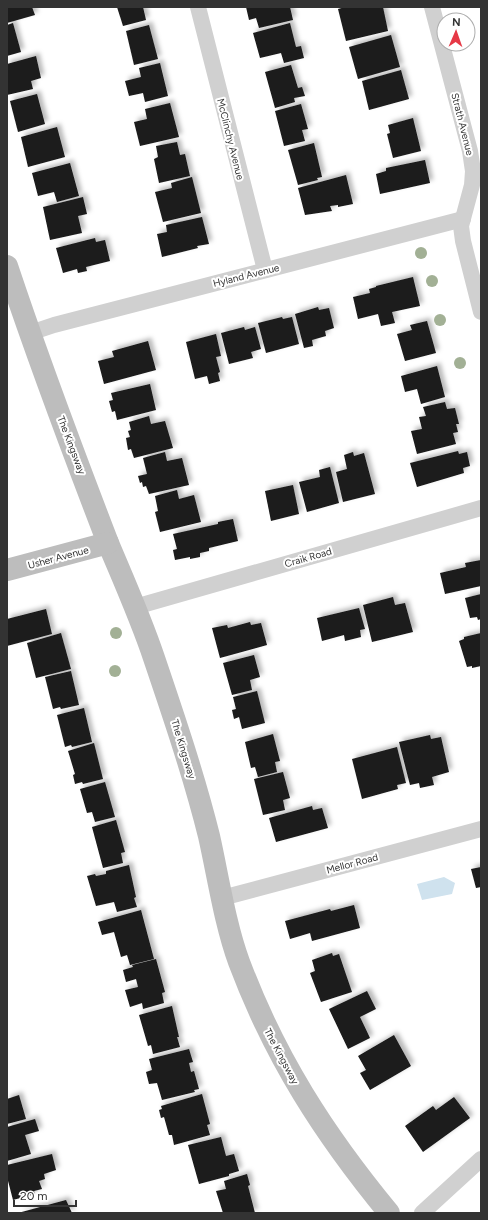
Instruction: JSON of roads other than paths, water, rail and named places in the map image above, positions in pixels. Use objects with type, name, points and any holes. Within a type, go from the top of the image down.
[{"type":"street","name":"McClinchy Avenue","points":[[198,7],[265,270]]},
{"type":"street","name":"Strath Avenue","points":[[432,7],[470,151],[473,171],[472,185],[461,226],[463,241],[481,312]]},
{"type":"street","name":"Hyland Avenue","points":[[30,333],[54,324],[463,219]]},
{"type":"street","name":"The Kingsway","points":[[7,266],[30,333],[108,543],[135,606],[154,656],[196,788],[238,959],[268,1032],[293,1078],[319,1121],[352,1168],[389,1213]]},
{"type":"street","name":"Craik Road","points":[[135,606],[481,508]]},
{"type":"street","name":"Usher Avenue","points":[[7,570],[108,543]]},
{"type":"street","name":"Mellor Road","points":[[222,898],[481,829]]},
{"type":"street","points":[[422,1213],[481,1159]]},
{"type":"water","points":[[444,877],[455,883],[452,894],[422,900],[417,884]]}]
